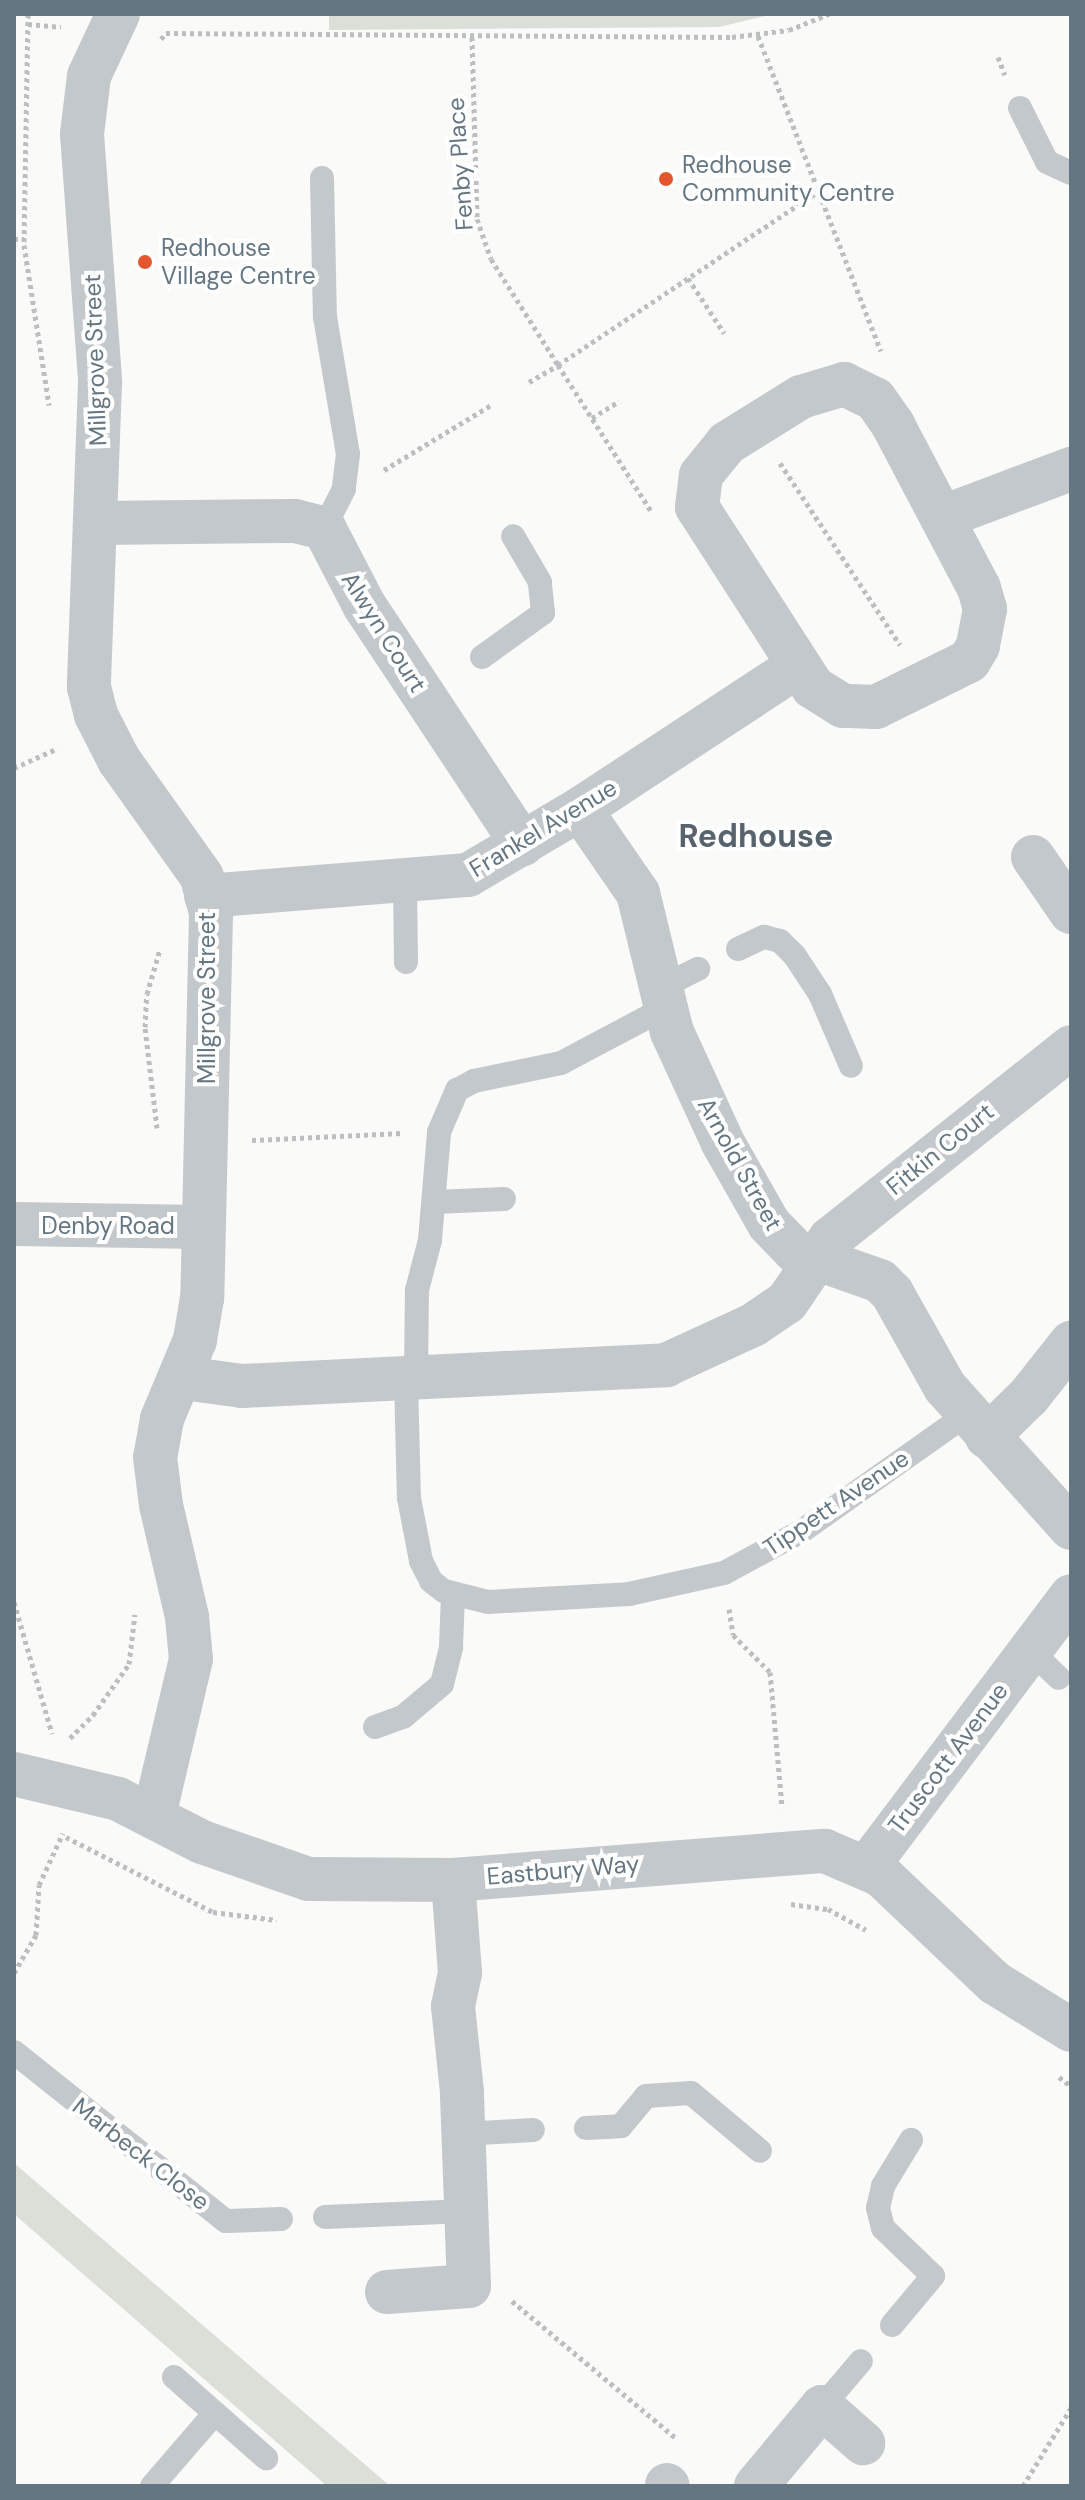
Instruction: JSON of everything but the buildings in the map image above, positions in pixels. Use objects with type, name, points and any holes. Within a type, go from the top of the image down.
[{"type":"street","name":"Millgrove Street","points":[[110,29],[89,76],[82,134],[100,382],[97,523],[88,638],[96,715],[119,760],[187,853],[211,914],[202,1298],[183,1378],[162,1419],[155,1457],[191,1659],[154,1815]]},
{"type":"street","points":[[844,384],[868,394],[893,425],[979,588],[984,625],[969,661],[926,685],[876,707],[858,708],[826,698],[798,666],[697,507],[701,475],[710,458],[756,425],[822,387],[844,384]]},
{"type":"street","points":[[943,517],[1071,469]]},
{"type":"street","points":[[97,523],[295,521],[324,528]]},
{"type":"street","name":"Alwyn Court","points":[[324,528],[364,605],[434,690],[522,844]]},
{"type":"street","name":"Frankel Avenue","points":[[206,896],[468,875],[580,809],[798,666]]},
{"type":"street","name":"Arnold Street","points":[[580,809],[638,893],[648,918],[661,999],[723,1143],[769,1224],[795,1251],[816,1260],[863,1271],[892,1293],[929,1363],[977,1426],[1071,1528]]},
{"type":"street","points":[[1033,857],[1071,912]]},
{"type":"street","name":"Fitkin Court","points":[[816,1260],[830,1239],[890,1188],[1071,1047]]},
{"type":"street","name":"Denby Road","points":[[14,1224],[202,1227]]},
{"type":"street","points":[[183,1378],[242,1386],[666,1365],[770,1314],[805,1282],[816,1260]]},
{"type":"street","points":[[977,1426],[1029,1396],[1071,1343]]},
{"type":"street","name":"Truscott Avenue","points":[[867,1867],[1045,1664],[1071,1596]]},
{"type":"street","name":"Eastbury Way","points":[[51,1773],[154,1815],[202,1842],[308,1879],[453,1880],[783,1850],[825,1851],[867,1867],[995,1983],[1071,2030]]},
{"type":"street","points":[[387,2292],[469,2286],[464,2134],[453,2006],[460,1973],[453,1880]]},
{"type":"street","points":[[756,2486],[822,2407],[863,2443]]},
{"type":"lane","points":[[1020,108],[1047,162],[1071,173]]},
{"type":"lane","points":[[322,178],[325,317],[348,454],[344,489],[324,528]]},
{"type":"lane","points":[[482,657],[543,613],[540,582],[513,536]]},
{"type":"lane","points":[[405,882],[406,962]]},
{"type":"lane","points":[[738,949],[764,937],[780,941],[795,956],[820,994],[851,1066]]},
{"type":"lane","points":[[375,1727],[403,1717],[442,1684],[451,1647],[453,1594],[431,1581],[412,1525],[411,1379],[417,1290],[435,1202],[439,1132],[457,1090],[474,1081],[561,1063],[661,999],[698,969]]},
{"type":"lane","points":[[435,1202],[504,1199]]},
{"type":"lane","name":"Tippett Avenue","points":[[453,1594],[488,1602],[571,1600],[629,1594],[724,1573],[802,1531],[977,1426]]},
{"type":"lane","name":"Marbeck Close","points":[[14,2052],[226,2221],[281,2219]]},
{"type":"lane","points":[[586,2128],[621,2126],[646,2096],[691,2093],[760,2151]]},
{"type":"lane","points":[[464,2134],[533,2130]]},
{"type":"lane","points":[[892,2325],[933,2276],[883,2228],[878,2208],[883,2186],[911,2140]]},
{"type":"lane","points":[[325,2217],[467,2211]]},
{"type":"lane","points":[[822,2407],[861,2361]]},
{"type":"lane","points":[[174,2377],[266,2458]]},
{"type":"lane","points":[[152,2486],[215,2413]]},
{"type":"path","points":[[28,14],[24,239],[51,421]]},
{"type":"path","points":[[27,24],[110,29],[143,62],[166,33],[472,37],[758,36],[829,14]]},
{"type":"path","points":[[758,36],[862,311],[880,345],[868,394]]},
{"type":"path","name":"Fenby Place","points":[[472,37],[477,219],[491,259],[558,365],[688,278]]},
{"type":"path","points":[[724,333],[688,278],[817,192]]},
{"type":"path","points":[[14,239],[24,239]]},
{"type":"path","points":[[592,418],[619,401]]},
{"type":"path","points":[[344,489],[399,463],[493,404]]},
{"type":"path","points":[[756,425],[926,685]]},
{"type":"path","points":[[54,736],[62,756]]},
{"type":"path","points":[[14,768],[58,748]]},
{"type":"path","points":[[159,1140],[145,1027],[161,937]]},
{"type":"path","points":[[266,1140],[361,1134]]},
{"type":"path","points":[[724,1573],[733,1635],[770,1672],[783,1850]]},
{"type":"path","points":[[14,1602],[62,1835],[39,1885],[36,1935],[14,1973]]},
{"type":"path","points":[[135,1606],[129,1664],[51,1773],[42,1828],[62,1835],[213,1912],[248,1920],[292,1920]]},
{"type":"path","points":[[781,1904],[828,1909],[871,1934]]},
{"type":"path","points":[[1047,2069],[1071,2086]]},
{"type":"path","points":[[469,2286],[529,2311],[694,2452],[668,2486]]},
{"type":"path","points":[[1023,2486],[1071,2408]]},
{"type":"shaded area","points":[[329,14],[774,14],[719,27],[329,30]]},
{"type":"shaded area","points":[[14,2163],[390,2486],[327,2486],[14,2214]]},
{"type":"place","name":"Redhouse Community Centre","points":[[666,179]]},
{"type":"place","name":"Redhouse Village Centre","points":[[145,262]]},
{"type":"district","name":"Redhouse","points":[[756,836]]}]
